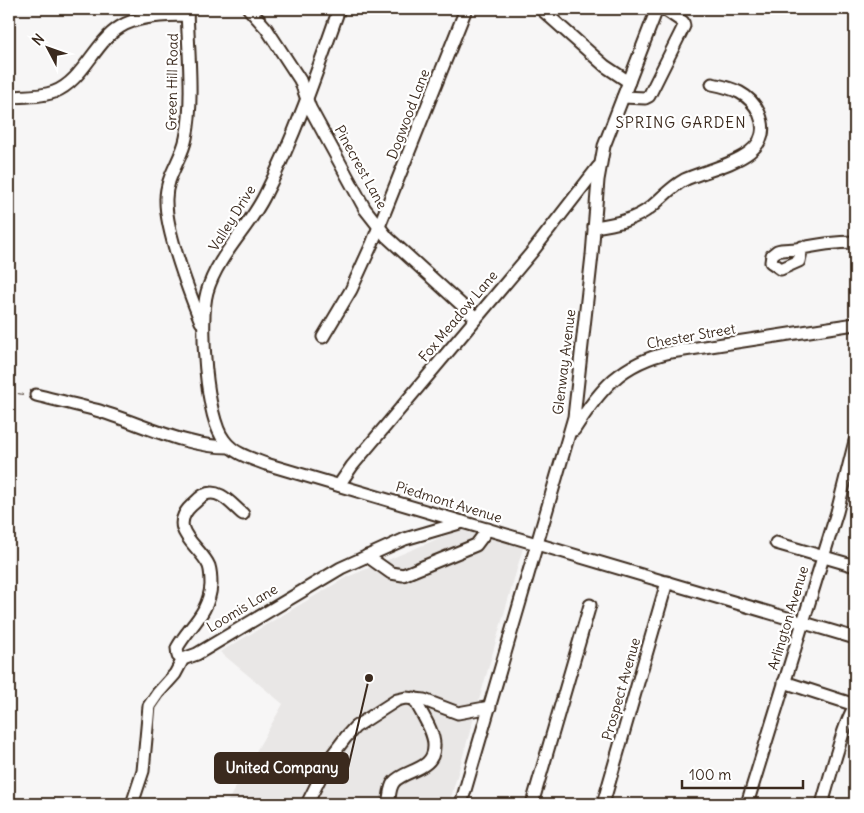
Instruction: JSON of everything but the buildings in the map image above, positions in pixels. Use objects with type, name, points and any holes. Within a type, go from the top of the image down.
[{"type":"street","name":"Pinecrest Lane","points":[[249,9],[266,28],[300,80],[349,182],[365,209],[379,228],[476,318]]},
{"type":"street","name":"Valley Drive","points":[[230,447],[215,423],[202,326],[206,294],[212,278],[265,196],[307,98],[339,9]]},
{"type":"street","name":"Dogwood Lane","points":[[323,338],[351,290],[379,228],[466,9]]},
{"type":"street","points":[[540,9],[605,66],[629,82]]},
{"type":"street","name":"Glenway Avenue","points":[[461,804],[538,544],[567,441],[576,401],[600,165],[623,97],[657,9]]},
{"type":"street","points":[[623,97],[639,98],[649,96],[672,53],[684,26],[680,20],[664,9]]},
{"type":"street","points":[[9,97],[45,94],[63,87],[114,32],[129,23],[145,18],[187,12]]},
{"type":"street","name":"Green Hill Road","points":[[187,12],[188,128],[182,151],[167,185],[166,210],[191,297],[202,326]]},
{"type":"street","points":[[594,227],[617,224],[637,216],[683,181],[733,162],[755,146],[762,123],[755,105],[738,91],[712,84]]},
{"type":"street","name":"Fox Meadow Lane","points":[[339,485],[352,466],[476,318],[600,165]]},
{"type":"street","points":[[802,247],[830,242],[855,242]]},
{"type":"street","name":"Chester Street","points":[[567,441],[583,415],[616,377],[642,360],[670,352],[855,324]]},
{"type":"street","name":"Piedmont Avenue","points":[[36,395],[96,410],[179,438],[209,446],[230,447],[243,456],[855,638]]},
{"type":"street","name":"Arlington Avenue","points":[[747,804],[823,556],[855,441]]},
{"type":"street","points":[[132,804],[143,771],[149,706],[175,674],[183,659],[178,656],[176,648],[200,618],[206,606],[211,586],[209,566],[186,536],[183,529],[185,512],[202,496],[215,493],[220,494],[243,514]]},
{"type":"street","name":"Loomis Lane","points":[[183,659],[197,654],[290,597],[367,556],[405,540],[463,522]]},
{"type":"street","points":[[367,556],[391,574],[403,575],[476,545],[488,530]]},
{"type":"street","points":[[776,543],[855,566]]},
{"type":"street","name":"Prospect Avenue","points":[[603,804],[667,582]]},
{"type":"street","points":[[532,804],[590,605]]},
{"type":"street","points":[[784,682],[855,706],[852,710],[822,804]]},
{"type":"street","points":[[388,804],[392,784],[397,779],[422,768],[433,753],[432,736],[414,698]]},
{"type":"street","points":[[307,804],[330,758],[355,727],[397,700],[414,698],[424,700],[458,713],[490,707]]},
{"type":"path","points":[[9,392],[36,395]]},
{"type":"shaded area","points":[[461,529],[523,548],[449,804],[226,804],[283,704],[220,652],[345,578]]},
{"type":"place","name":"United Company","points":[[369,678]]},
{"type":"district","name":"SPRING GARDEN","points":[[681,123]]}]
